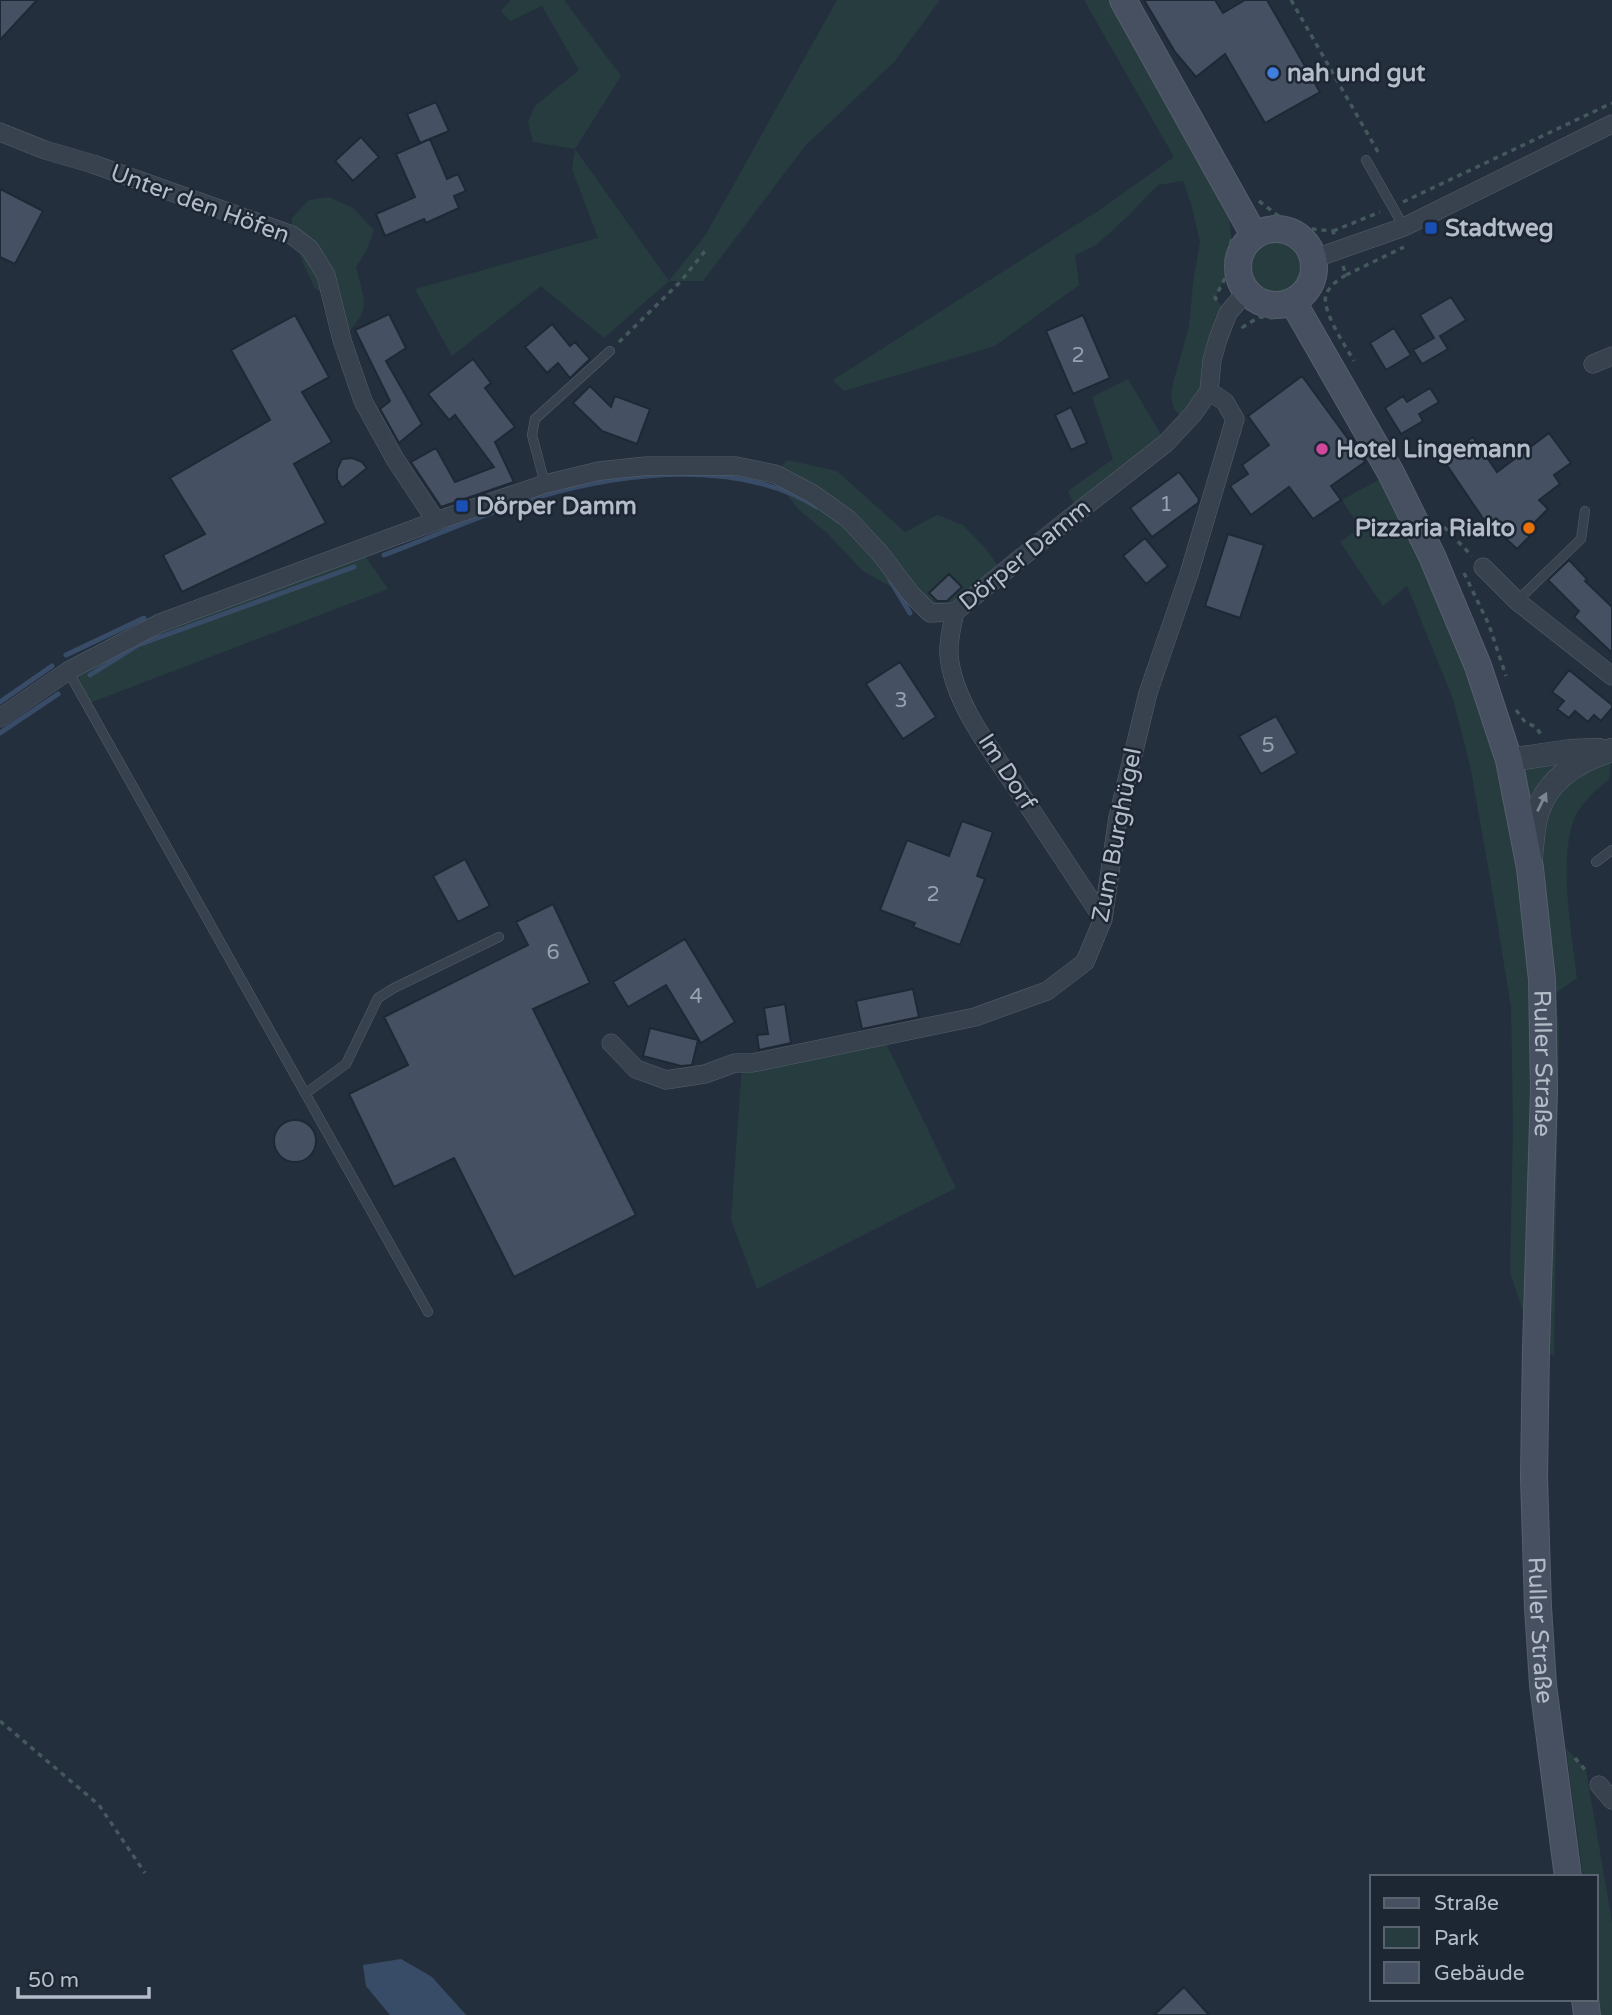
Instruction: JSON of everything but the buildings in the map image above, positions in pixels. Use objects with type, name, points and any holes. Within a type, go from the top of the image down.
[{"type":"main road","points":[[1123,0],[1254,235]]},
{"type":"main road","points":[[1280,229],[1293,233],[1303,240],[1313,259],[1310,285],[1292,314],[1285,305],[1259,302],[1246,292],[1238,276],[1237,265],[1244,245],[1254,235],[1267,230],[1280,229]]},
{"type":"main road","name":"Ruller Straße","points":[[1292,314],[1386,463],[1432,556],[1478,666],[1509,760],[1530,868],[1542,980],[1544,1090],[1535,1361],[1534,1477],[1538,1607],[1546,1709],[1568,1875]]},
{"type":"street","points":[[1313,259],[1412,230],[1612,124]]},
{"type":"street","name":"Unter den Höfen","points":[[0,132],[292,235],[310,249],[326,275],[342,340],[363,401],[395,459],[436,521]]},
{"type":"street","name":"Dörper Damm","points":[[0,718],[68,671],[160,623],[436,521],[545,484],[599,471],[646,467],[736,466],[775,474],[813,494],[848,519],[930,613],[955,612],[1166,443],[1193,414],[1209,391],[1212,360],[1228,313],[1246,292]]},
{"type":"street","points":[[1593,364],[1612,356]]},
{"type":"street","name":"Zum Burghügel","points":[[611,1044],[636,1069],[666,1080],[705,1074],[735,1063],[752,1063],[975,1017],[1047,990],[1085,962],[1103,919],[1118,817],[1132,753],[1235,419],[1226,402],[1209,391]]},
{"type":"street","points":[[1483,567],[1517,601],[1612,676]]},
{"type":"street","name":"Im Dorf","points":[[955,612],[949,655],[966,707],[1103,919]]},
{"type":"street","points":[[1509,760],[1570,751],[1612,750]]},
{"type":"street","points":[[1530,868],[1537,812],[1546,794],[1572,767],[1612,750]]},
{"type":"street","points":[[1599,1785],[1612,1800]]},
{"type":"lane","points":[[1366,160],[1393,207],[1412,230]]},
{"type":"lane","points":[[545,484],[532,435],[535,419],[610,351]]},
{"type":"lane","points":[[1517,601],[1581,539],[1586,511]]},
{"type":"lane","points":[[68,671],[428,1312]]},
{"type":"lane","points":[[1596,862],[1612,850]]},
{"type":"lane","points":[[306,1093],[346,1065],[378,998],[499,937]]},
{"type":"path","points":[[1291,0],[1378,152]]},
{"type":"path","points":[[1406,201],[1412,230],[1336,281],[1326,295],[1326,310],[1259,317],[1243,327],[1215,298],[1226,276],[1226,257],[1232,241],[1229,217],[1260,200],[1277,215],[1312,229],[1333,231],[1393,207],[1612,103]]},
{"type":"path","points":[[1333,231],[1346,275]]},
{"type":"path","points":[[610,351],[681,281],[705,251]]},
{"type":"path","points":[[1444,527],[1483,567]]},
{"type":"path","points":[[0,1721],[99,1805],[145,1873]]},
{"type":"path","points":[[1572,1756],[1599,1785]]},
{"type":"green space","points":[[511,0],[564,0],[621,76],[575,149],[533,142],[528,122],[535,106],[579,70],[542,6],[510,21],[501,11]]},
{"type":"green space","points":[[837,0],[940,0],[894,62],[805,146],[703,281],[669,281],[706,234]]},
{"type":"green space","points":[[1084,0],[1123,0],[1241,210],[1229,218],[1232,241],[1226,257],[1226,276],[1215,298],[1228,313],[1193,414],[1180,415],[1174,409],[1171,396],[1189,327],[1200,242],[1183,181],[1158,185],[1095,246],[1075,255],[1079,285],[995,346],[844,391],[833,380],[1101,209],[1174,157]]},
{"type":"green space","points":[[575,149],[669,281],[604,338],[541,286],[452,356],[415,289],[598,238],[572,169]]},
{"type":"green space","points":[[329,197],[353,208],[374,230],[367,250],[356,267],[364,299],[362,313],[342,340],[333,302],[314,287],[292,235],[292,218],[309,200]]},
{"type":"green space","points":[[1276,241],[1295,248],[1302,267],[1295,286],[1276,293],[1257,286],[1250,267],[1257,248]]},
{"type":"green space","points":[[1128,379],[1166,443],[1078,512],[1068,491],[1113,459],[1092,397]]},
{"type":"green space","points":[[787,460],[837,471],[905,532],[937,515],[963,525],[986,549],[1003,573],[955,612],[930,613],[863,571],[826,532],[800,511],[775,474]]},
{"type":"green space","points":[[1391,473],[1509,760],[1612,757],[1609,779],[1595,791],[1576,815],[1567,851],[1569,918],[1577,978],[1556,993],[1559,1030],[1554,1356],[1536,1348],[1510,1273],[1513,1126],[1511,1007],[1471,770],[1453,699],[1407,586],[1383,606],[1340,542],[1360,528],[1342,500]]},
{"type":"green space","points":[[361,550],[388,589],[87,704],[68,671],[160,623]]},
{"type":"green space","points":[[883,1037],[956,1188],[757,1289],[731,1220],[742,1064]]},
{"type":"green space","points":[[1566,1748],[1586,1770],[1612,1922],[1612,2015],[1601,2015],[1598,1992],[1598,1875],[1583,1875]]},
{"type":"water","points":[[401,1959],[432,1977],[466,2015],[390,2015],[366,1986],[363,1965]]},
{"type":"waterway","points":[[384,555],[538,497],[571,488],[643,476],[680,474],[752,481],[786,491],[817,507]]},
{"type":"waterway","points":[[90,675],[138,645],[354,567]]},
{"type":"waterway","points":[[890,580],[910,613]]},
{"type":"waterway","points":[[66,655],[144,618]]},
{"type":"waterway","points":[[0,702],[52,666]]},
{"type":"waterway","points":[[0,733],[58,694]]},
{"type":"place","name":"nah und gut","points":[[1273,73]]},
{"type":"place","name":"Stadtweg","points":[[1431,228]]},
{"type":"place","name":"Hotel Lingemann","points":[[1322,449]]},
{"type":"place","name":"Dörper Damm","points":[[462,506]]},
{"type":"place","name":"Pizzaria Rialto","points":[[1529,528]]}]
